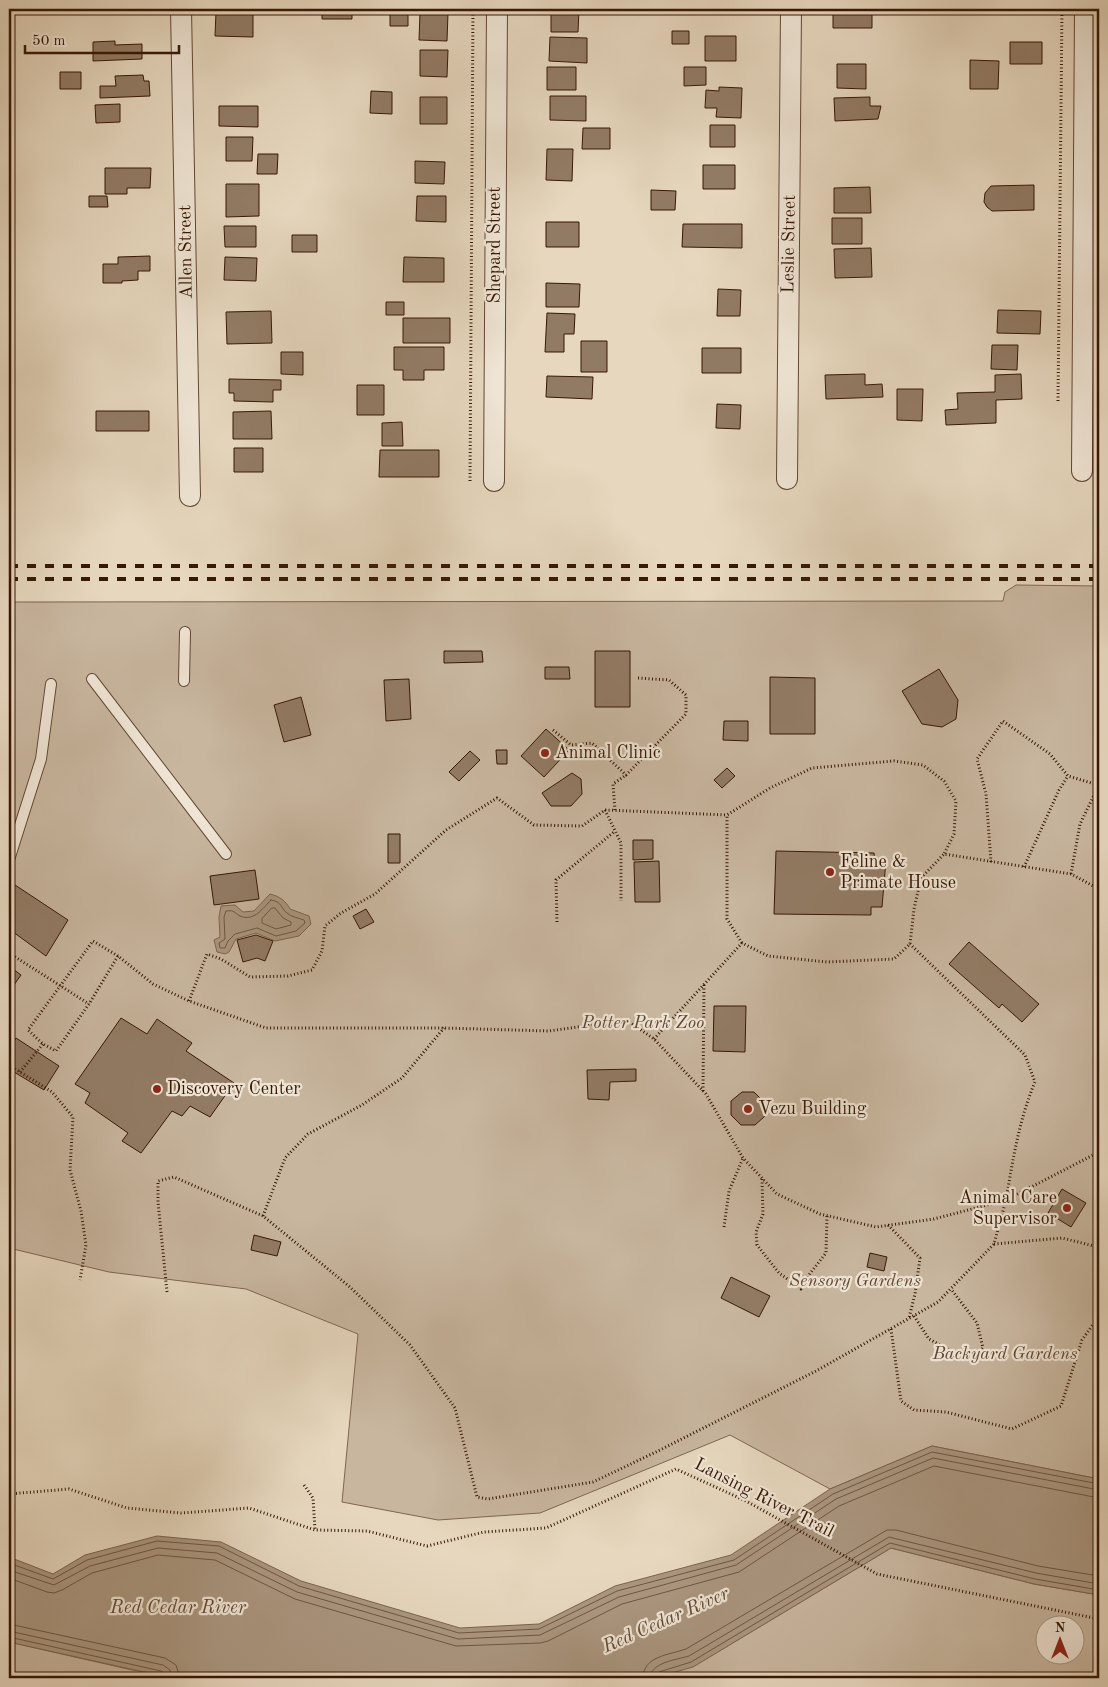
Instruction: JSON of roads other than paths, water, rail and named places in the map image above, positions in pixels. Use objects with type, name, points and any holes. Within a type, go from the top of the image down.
[{"type":"street","name":"Allen Street","points":[[182,9],[190,496]]},
{"type":"street","name":"Shepard Street","points":[[494,481],[497,9]]},
{"type":"street","name":"Leslie Street","points":[[787,479],[791,9]]},
{"type":"street","points":[[1082,471],[1085,9]]},
{"type":"lane","points":[[184,681],[185,632]]},
{"type":"lane","points":[[92,679],[226,854]]},
{"type":"lane","points":[[9,860],[41,760],[51,684]]},
{"type":"water","points":[[270,894],[282,899],[290,909],[309,916],[311,924],[299,936],[275,941],[256,933],[236,939],[229,952],[225,954],[217,952],[214,940],[220,937],[219,917],[221,906],[235,905],[243,912],[254,911]]},
{"type":"water","name":"Red Cedar River","points":[[932,1446],[1099,1479],[1099,1595],[1034,1584],[891,1548],[693,1667],[654,1678],[171,1678],[9,1642],[9,1557],[53,1574],[85,1555],[157,1536],[221,1542],[301,1581],[460,1628],[539,1624],[615,1586],[731,1555],[830,1489]]},
{"type":"railway","points":[[9,566],[1099,566]]},
{"type":"railway","points":[[9,579],[1099,579]]},
{"type":"place","name":"Animal Clinic","points":[[545,753]]},
{"type":"place","name":"Feline & Primate House","points":[[830,872]]},
{"type":"place","name":"Discovery Center","points":[[157,1089]]},
{"type":"place","name":"Vezu Building","points":[[748,1109]]},
{"type":"place","name":"Animal Care Supervisor","points":[[1067,1208]]},
{"type":"park label","name":"Potter Park Zoo","points":[[643,1023]]},
{"type":"park label","name":"Sensory Gardens","points":[[855,1281]]},
{"type":"park label","name":"Backyard Gardens","points":[[1005,1354]]}]
